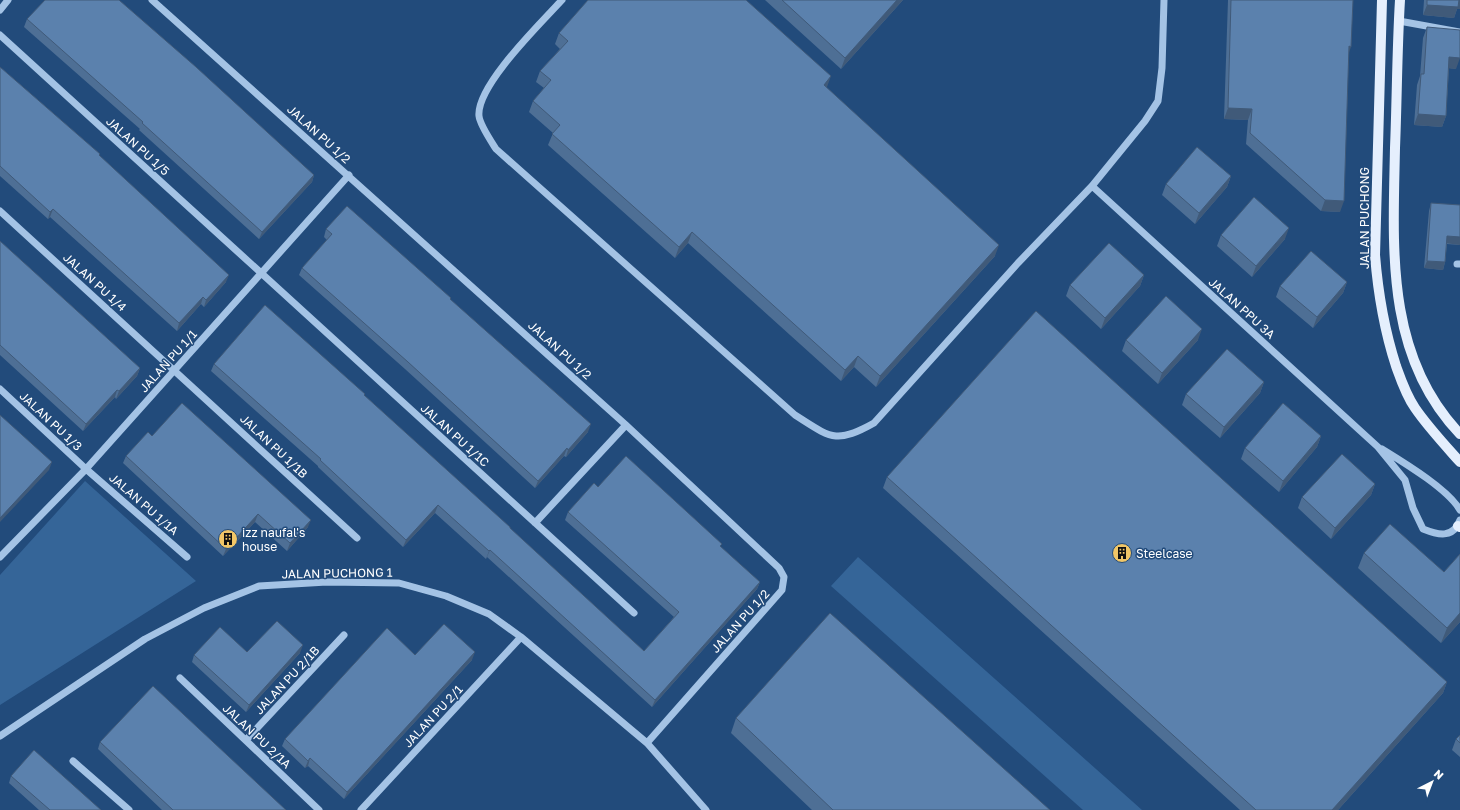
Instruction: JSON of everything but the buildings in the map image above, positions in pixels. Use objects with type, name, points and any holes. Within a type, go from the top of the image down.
[{"type":"main road","name":"JALAN PUCHONG","points":[[1382,0],[1375,254],[1377,286],[1383,321],[1403,386],[1414,407],[1434,433],[1460,462]]},
{"type":"main road","points":[[1400,0],[1394,213],[1396,288],[1409,345],[1416,366],[1430,396],[1446,420],[1460,434]]},
{"type":"street","points":[[0,10],[8,0]]},
{"type":"street","name":"JALAN PU 1/2","points":[[152,0],[349,175],[626,425],[779,568],[784,577],[782,590],[646,743]]},
{"type":"street","points":[[562,0],[508,58],[491,82],[482,99],[479,116],[488,137],[496,149],[795,415],[821,432],[837,437],[856,434],[874,423],[1018,263],[1092,186],[1145,121],[1158,101],[1162,68],[1164,0]]},
{"type":"street","points":[[1399,21],[1460,32]]},
{"type":"street","name":"JALAN PU 1/5","points":[[0,35],[261,274]]},
{"type":"street","name":"JALAN PU 1/1","points":[[0,557],[86,468],[349,175]]},
{"type":"street","name":"JALAN PPU 3A","points":[[1092,186],[1378,447],[1405,480],[1413,508],[1423,529],[1436,534],[1449,533],[1459,524]]},
{"type":"street","name":"JALAN PU 1/4","points":[[0,211],[175,370]]},
{"type":"street","name":"JALAN PU 1/1C","points":[[261,274],[634,613]]},
{"type":"street","name":"JALAN PU 1/1B","points":[[175,370],[358,538]]},
{"type":"street","name":"JALAN PU 1/3","points":[[0,389],[86,468]]},
{"type":"street","points":[[535,523],[626,425]]},
{"type":"street","name":"JALAN PPU 3A","points":[[1378,447],[1416,471],[1457,504],[1460,510]]},
{"type":"street","name":"JALAN PU 1/1A","points":[[86,468],[187,557]]},
{"type":"street","name":"JALAN PUCHONG 1","points":[[0,736],[145,639],[204,608],[259,586],[327,582],[399,583],[446,596],[489,614],[521,637],[646,743],[706,810]]},
{"type":"street","name":"JALAN PU 2/1B","points":[[246,740],[344,635]]},
{"type":"street","name":"JALAN PU 2/1","points":[[361,810],[521,637]]},
{"type":"street","name":"JALAN PU 2/1A","points":[[180,678],[319,810]]},
{"type":"street","points":[[73,761],[129,810]]},
{"type":"shaded area","points":[[85,481],[196,581],[0,705],[0,575]]},
{"type":"shaded area","points":[[858,557],[1142,810],[1083,810],[831,586]]},
{"type":"place","name":"izz naufal's house","points":[[228,539]]},
{"type":"place","name":"Steelcase","points":[[1122,553]]}]
